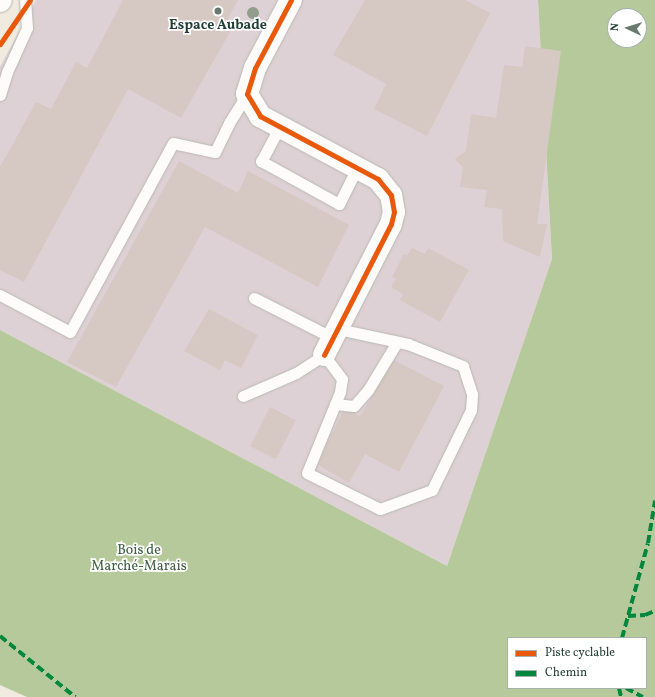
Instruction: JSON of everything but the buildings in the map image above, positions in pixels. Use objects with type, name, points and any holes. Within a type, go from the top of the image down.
[{"type":"street","points":[[291,0],[255,68],[247,94],[260,116],[378,179],[391,195],[394,212],[391,224],[331,341]]},
{"type":"lane","points":[[0,95],[7,72],[27,28],[25,0]]},
{"type":"lane","points":[[0,295],[70,332],[173,143],[216,152],[228,123],[247,94]]},
{"type":"lane","points":[[280,126],[261,161],[339,204],[357,168]]},
{"type":"lane","points":[[254,298],[331,341],[397,342],[408,344],[463,366],[472,394],[471,410],[432,490],[380,509],[307,473],[340,392],[342,379],[331,341]]},
{"type":"lane","points":[[243,396],[296,373],[331,341]]},
{"type":"lane","points":[[335,404],[354,406],[368,390],[397,342]]},
{"type":"shaded area","points":[[36,0],[538,0],[552,259],[447,566],[0,330],[0,67]]},
{"type":"green space","name":"Bois de Marché-Marais","points":[[538,0],[655,0],[655,697],[27,697],[0,685],[0,330],[447,566],[552,259]]},
{"type":"marked path","points":[[622,637],[648,543],[655,501]]},
{"type":"marked path","points":[[628,616],[645,615],[655,611]]},
{"type":"marked path","points":[[0,636],[75,697]]},
{"type":"marked path","points":[[619,689],[621,697]]},
{"type":"marked path","points":[[628,689],[643,697]]},
{"type":"cycle path","points":[[0,44],[30,0]]},
{"type":"cycle path","points":[[291,0],[255,68],[247,94],[260,116],[378,179],[391,195],[394,212],[391,224],[324,355]]},
{"type":"place","name":"Espace Aubade","points":[[218,11]]}]
